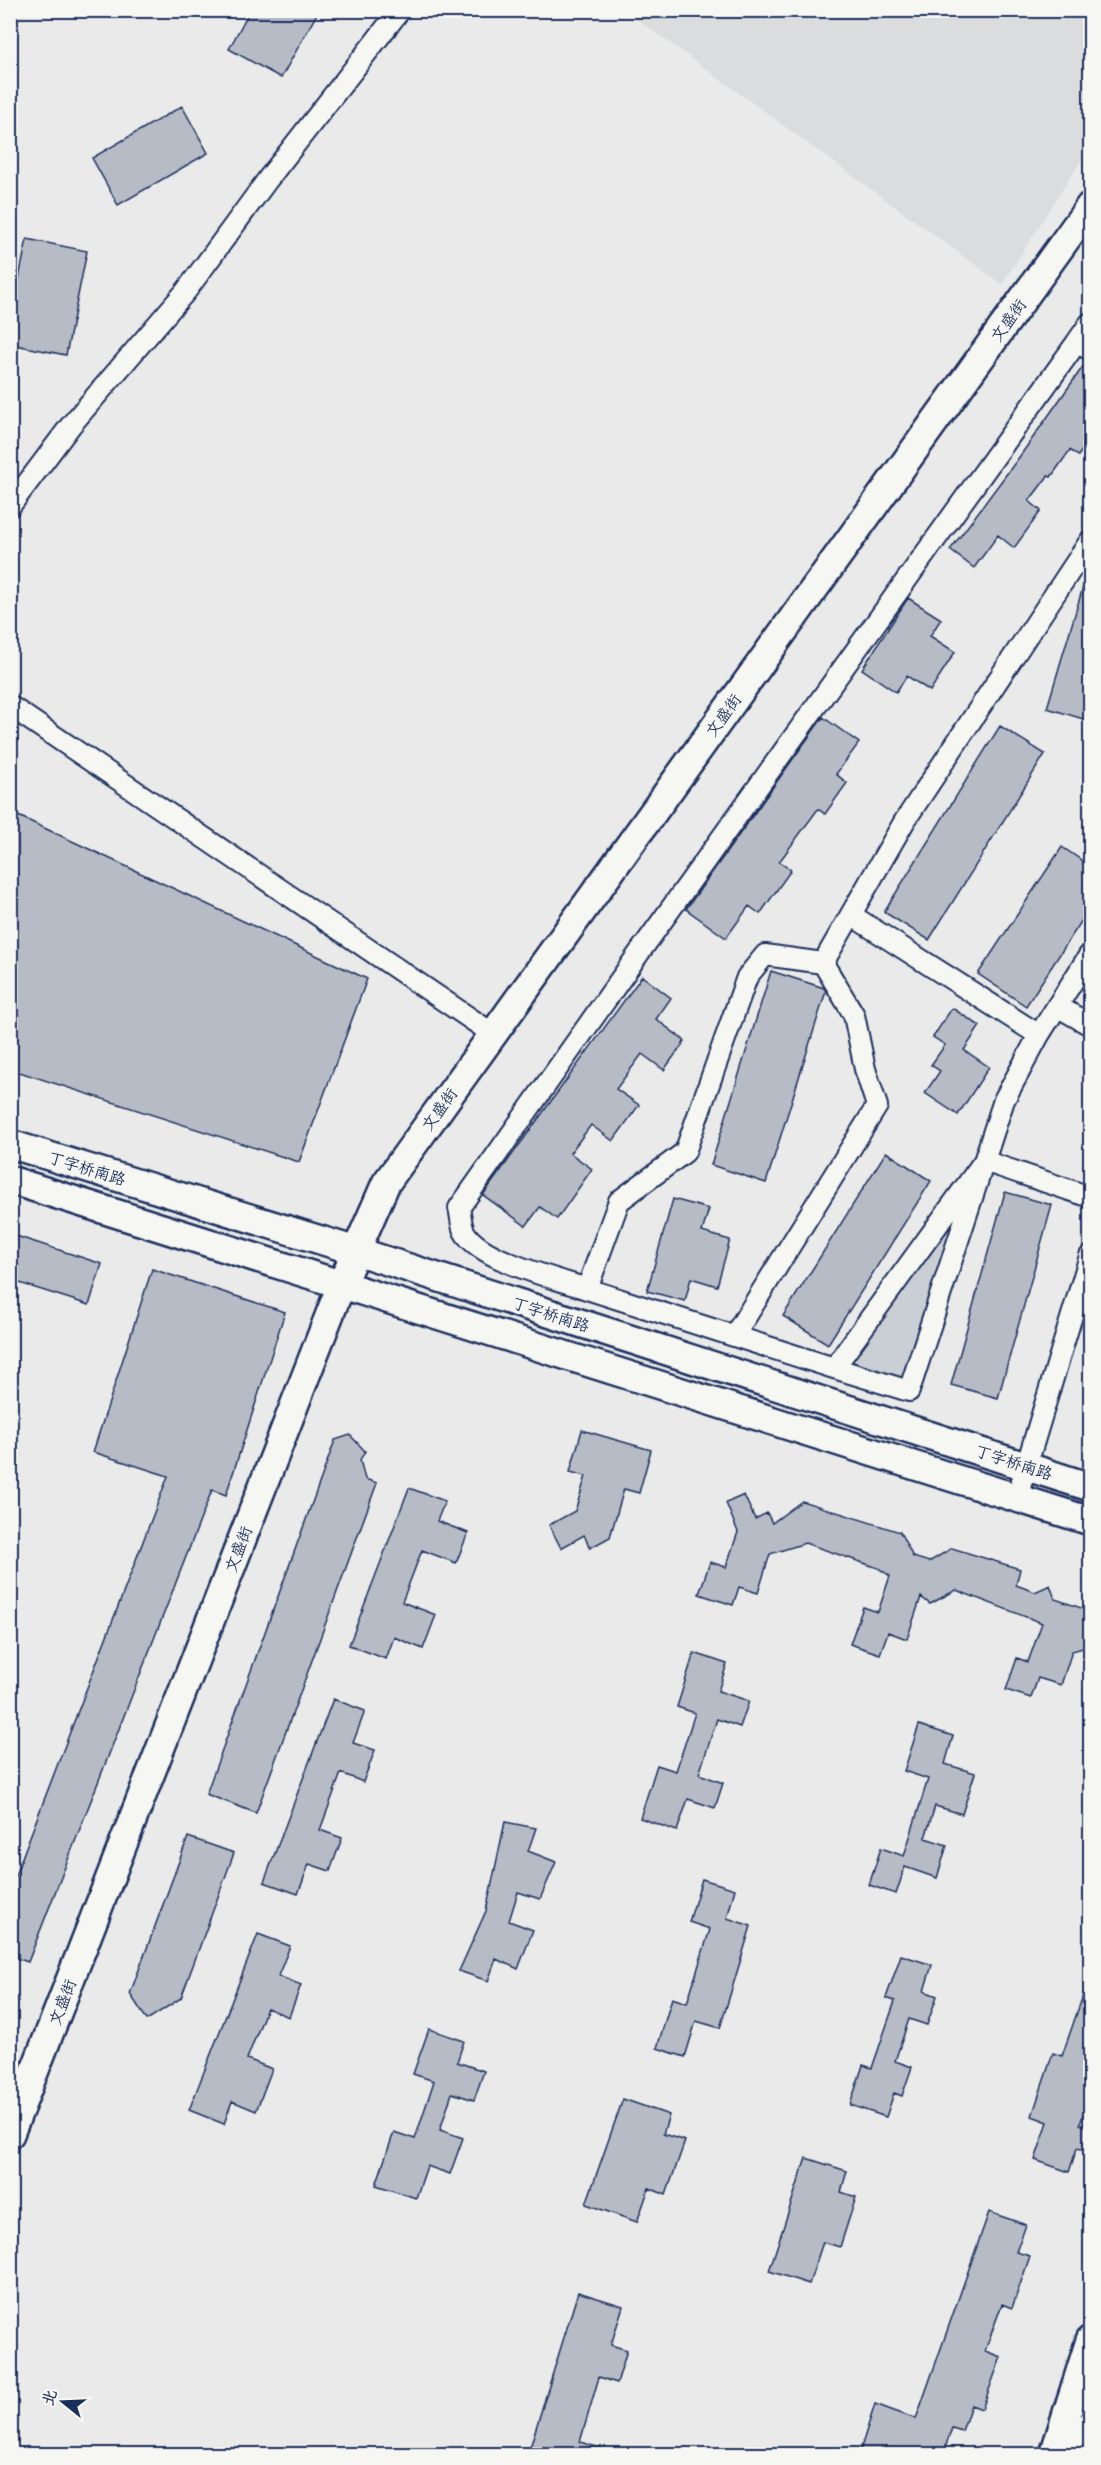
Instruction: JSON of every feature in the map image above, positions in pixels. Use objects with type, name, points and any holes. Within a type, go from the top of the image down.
[{"type":"main road","name":"文盛街","points":[[10,2134],[342,1284],[386,1183],[1090,206]]},
{"type":"main road","name":"丁字桥南路","points":[[10,1144],[356,1251],[1090,1487]]},
{"type":"main road","name":"丁字桥南路","points":[[10,1180],[1090,1521]]},
{"type":"main road","points":[[1054,2454],[1090,2340]]},
{"type":"main road","points":[[1081,2454],[1090,2425]]},
{"type":"street","points":[[10,506],[71,425],[186,291],[268,179],[400,10]]},
{"type":"street","points":[[1090,323],[1084,346],[645,944],[459,1208],[464,1232],[480,1247],[502,1260],[909,1391],[1004,1100],[1039,1035],[1090,954]]},
{"type":"street","points":[[823,963],[904,822],[1090,541]]},
{"type":"street","points":[[10,706],[493,1034]]},
{"type":"street","points":[[851,915],[1039,1035]]},
{"type":"street","points":[[587,1289],[619,1201],[685,1152],[747,977],[765,955],[823,963]]},
{"type":"street","points":[[734,1336],[878,1106],[865,1069],[854,1015],[823,963]]},
{"type":"street","points":[[1057,1006],[1090,1025]]},
{"type":"street","points":[[984,1161],[1090,1197]]},
{"type":"street","points":[[834,1368],[984,1161]]},
{"type":"street","points":[[1017,1497],[1090,1256]]},
{"type":"shaded area","points":[[626,11],[1090,11],[1090,146],[1002,284]]},
{"type":"shaded area","points":[[959,1207],[903,1379],[850,1361]]},
{"type":"building","points":[[250,10],[319,10],[281,78],[229,49]]},
{"type":"building","points":[[182,106],[208,153],[118,205],[92,158]]},
{"type":"building","points":[[27,239],[87,251],[66,355],[10,344],[10,322]]},
{"type":"building","points":[[1087,361],[1090,362],[1090,439],[1078,456],[1070,450],[1051,477],[1048,476],[1029,501],[1041,511],[1014,548],[998,535],[974,568],[950,550]]},
{"type":"building","points":[[1086,577],[1090,577],[1090,721],[1047,708]]},
{"type":"building","points":[[908,598],[941,619],[930,636],[955,652],[930,691],[907,676],[896,692],[862,669]]},
{"type":"building","points":[[823,717],[859,743],[836,774],[847,783],[825,814],[818,809],[779,862],[791,870],[760,914],[749,906],[726,938],[686,909]]},
{"type":"building","points":[[1000,726],[1045,754],[929,940],[884,912]]},
{"type":"building","points":[[10,812],[367,979],[299,1162],[10,1069]]},
{"type":"building","points":[[1062,847],[1090,866],[1090,908],[1026,1006],[978,974]]},
{"type":"building","points":[[771,971],[824,988],[826,991],[766,1183],[711,1165]]},
{"type":"building","points":[[642,976],[671,998],[656,1019],[685,1041],[664,1070],[642,1054],[616,1089],[639,1105],[613,1141],[591,1125],[570,1153],[592,1169],[557,1219],[540,1207],[526,1226],[483,1195]]},
{"type":"building","points":[[952,1008],[980,1026],[964,1050],[989,1067],[958,1115],[925,1093],[940,1071],[931,1065],[945,1045],[933,1037]]},
{"type":"building","points":[[886,1152],[931,1181],[828,1344],[783,1316]]},
{"type":"building","points":[[1005,1192],[1052,1205],[998,1398],[951,1385]]},
{"type":"building","points":[[673,1199],[709,1209],[702,1232],[730,1240],[717,1286],[691,1278],[685,1301],[647,1291]]},
{"type":"building","points":[[10,1234],[102,1264],[89,1305],[10,1280]]},
{"type":"building","points":[[152,1269],[285,1312],[226,1495],[212,1490],[28,1962],[10,1956],[10,1889],[168,1476],[93,1452]]},
{"type":"building","points":[[582,1430],[651,1450],[639,1493],[624,1489],[610,1537],[590,1548],[584,1535],[561,1548],[549,1525],[575,1511],[586,1476],[570,1472]]},
{"type":"building","points":[[350,1435],[365,1451],[360,1460],[365,1479],[377,1483],[256,1813],[206,1794],[335,1440]]},
{"type":"building","points":[[409,1488],[445,1501],[437,1521],[468,1533],[456,1563],[422,1550],[402,1602],[436,1615],[423,1649],[394,1637],[386,1659],[349,1645]]},
{"type":"building","points":[[744,1495],[755,1519],[767,1513],[772,1523],[802,1501],[900,1532],[913,1557],[929,1562],[952,1548],[1020,1569],[1016,1585],[1035,1592],[1050,1585],[1055,1599],[1090,1611],[1090,1646],[1072,1651],[1061,1685],[1038,1678],[1031,1698],[1006,1690],[1017,1658],[1028,1662],[1042,1623],[956,1590],[930,1604],[921,1597],[907,1639],[888,1632],[880,1654],[850,1644],[863,1607],[878,1612],[890,1576],[878,1568],[805,1543],[770,1554],[758,1593],[739,1587],[733,1605],[699,1594],[710,1562],[726,1567],[738,1532],[726,1503]]},
{"type":"building","points":[[694,1653],[727,1664],[718,1691],[749,1701],[740,1727],[717,1719],[699,1774],[723,1783],[715,1808],[688,1799],[677,1831],[640,1818],[657,1765],[676,1771],[695,1713],[677,1707]]},
{"type":"building","points":[[333,1699],[365,1711],[353,1743],[375,1750],[363,1782],[341,1773],[320,1830],[342,1838],[330,1871],[309,1864],[298,1894],[264,1882]]},
{"type":"building","points":[[919,1725],[953,1736],[945,1764],[975,1773],[962,1814],[935,1806],[925,1838],[947,1845],[937,1878],[905,1867],[896,1894],[869,1885],[881,1848],[904,1856],[928,1779],[904,1771]]},
{"type":"building","points":[[505,1822],[536,1828],[528,1851],[556,1862],[540,1899],[518,1892],[509,1921],[533,1930],[518,1969],[496,1959],[488,1981],[459,1971],[486,1911]]},
{"type":"building","points":[[188,1837],[234,1853],[181,1998],[147,2020],[130,1994]]},
{"type":"building","points":[[702,1879],[735,1889],[727,1918],[751,1926],[720,2028],[696,2021],[685,2057],[657,2048],[672,1998],[687,2003],[710,1929],[689,1922]]},
{"type":"building","points":[[258,1934],[290,1946],[278,1976],[301,1985],[289,2017],[267,2008],[247,2059],[272,2069],[256,2111],[232,2101],[224,2124],[189,2110]]},
{"type":"building","points":[[901,1955],[932,1965],[924,1991],[937,1996],[927,2025],[909,2019],[895,2061],[912,2067],[902,2096],[894,2093],[886,2117],[850,2105],[863,2065],[872,2068],[895,2001],[886,1998]]},
{"type":"building","points":[[1088,1981],[1090,1981],[1090,2093],[1080,2124],[1090,2128],[1090,2135],[1085,2150],[1077,2148],[1069,2172],[1035,2160],[1048,2122],[1032,2116],[1053,2053],[1062,2056]]},
{"type":"building","points":[[429,2029],[464,2041],[457,2062],[484,2071],[474,2100],[452,2093],[440,2130],[463,2138],[450,2174],[427,2166],[416,2198],[376,2185],[394,2132],[415,2139],[434,2081],[413,2074]]},
{"type":"building","points":[[623,2099],[669,2115],[663,2134],[685,2141],[666,2195],[649,2188],[637,2222],[586,2204]]},
{"type":"building","points":[[806,2158],[847,2171],[841,2192],[856,2197],[840,2247],[823,2242],[809,2284],[769,2271]]},
{"type":"building","points":[[989,2212],[1026,2225],[1016,2252],[1030,2256],[1012,2308],[1002,2304],[985,2351],[1001,2357],[982,2409],[971,2405],[962,2431],[952,2428],[943,2454],[859,2454],[875,2404],[916,2419]]},
{"type":"building","points":[[578,2292],[623,2306],[611,2345],[627,2350],[617,2383],[599,2377],[580,2442],[610,2451],[609,2454],[528,2454]]}]
